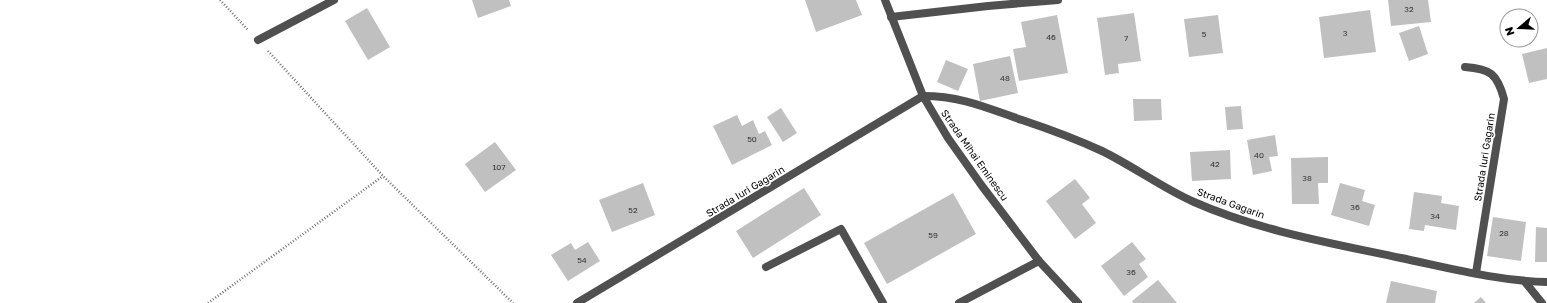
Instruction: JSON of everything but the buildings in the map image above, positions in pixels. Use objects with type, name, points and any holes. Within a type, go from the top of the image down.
[{"type":"street","points":[[258,40],[334,0]]},
{"type":"street","name":"Strada Mihai Eminescu","points":[[885,0],[924,96],[948,138],[1039,261],[1078,303]]},
{"type":"street","points":[[891,17],[1058,0]]},
{"type":"street","name":"Strada Iuri Gagarin","points":[[1465,67],[1482,68],[1494,76],[1500,86],[1504,99],[1476,273]]},
{"type":"street","name":"Strada Gagarin","points":[[924,96],[942,96],[965,100],[1056,132],[1102,151],[1193,202],[1227,215],[1291,234],[1476,273],[1525,282],[1547,282]]},
{"type":"street","name":"Strada Iuri Gagarin","points":[[577,303],[924,96]]},
{"type":"street","points":[[766,267],[841,229],[883,303]]},
{"type":"street","points":[[959,303],[1039,261]]},
{"type":"street","points":[[1525,282],[1542,303]]},
{"type":"path","points":[[220,0],[383,176],[513,303]]},
{"type":"path","points":[[208,303],[383,176]]}]
